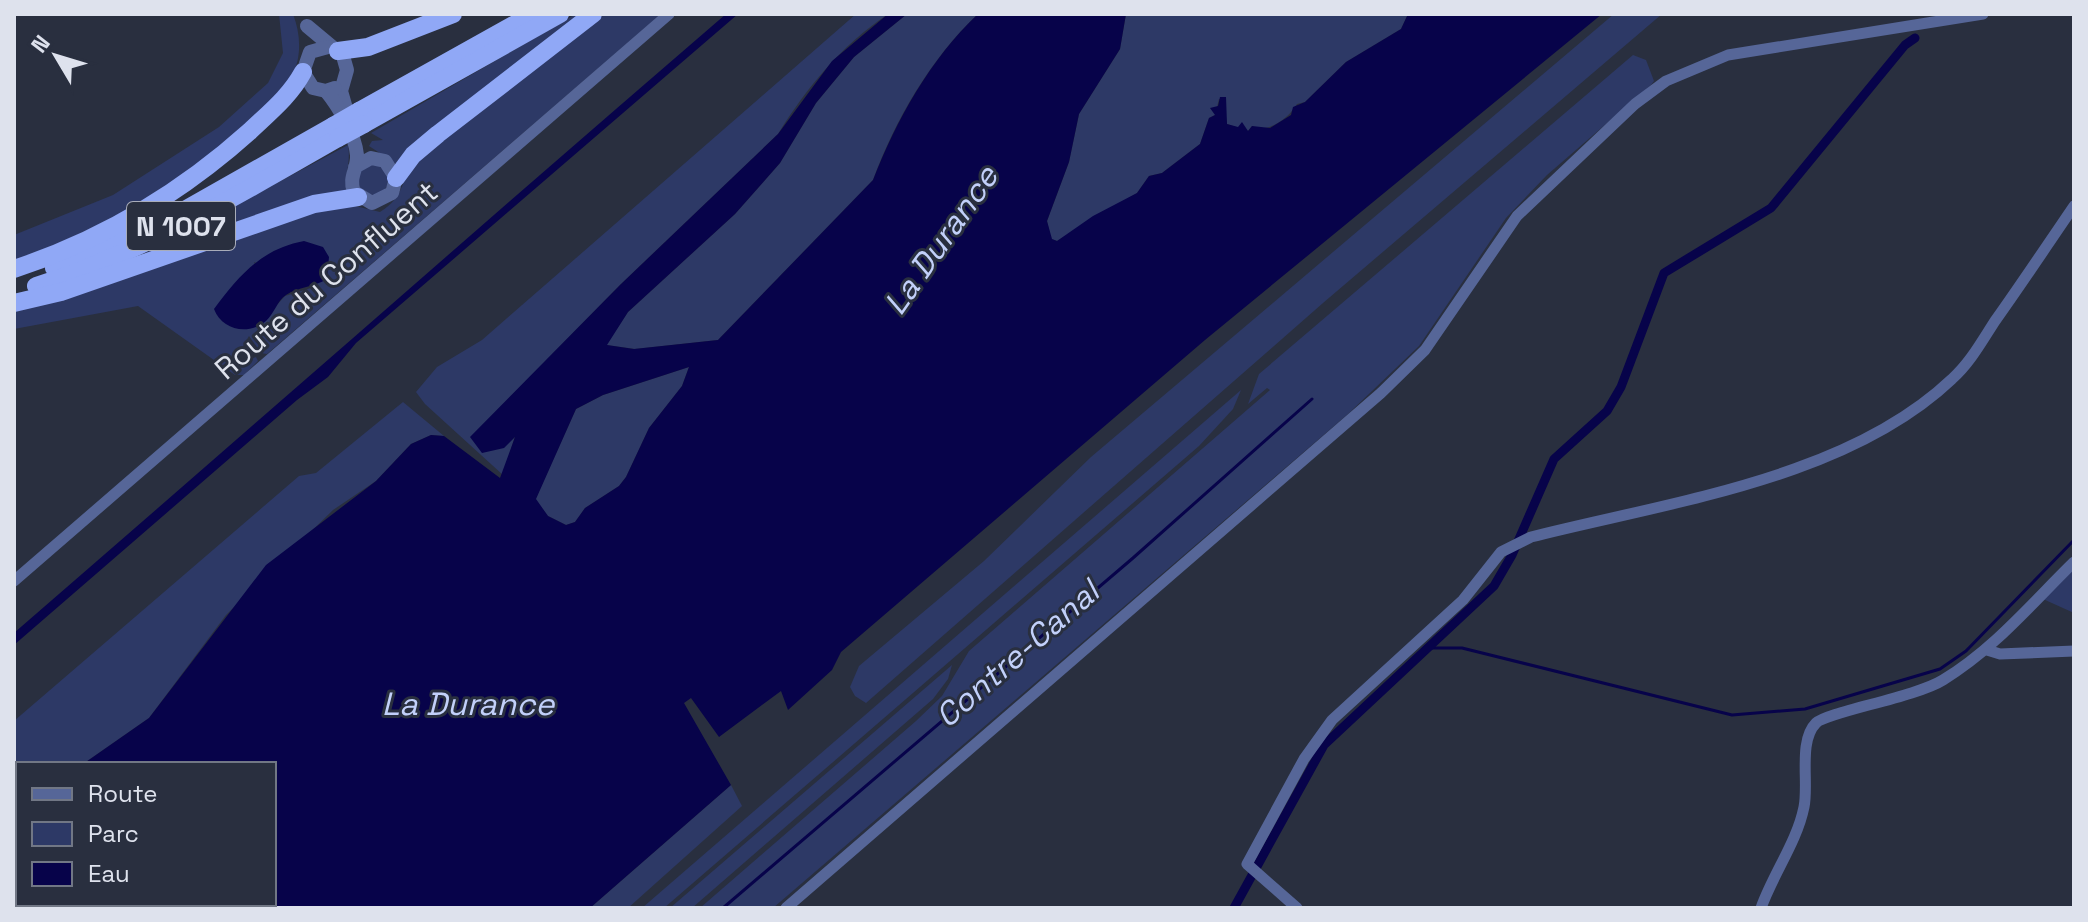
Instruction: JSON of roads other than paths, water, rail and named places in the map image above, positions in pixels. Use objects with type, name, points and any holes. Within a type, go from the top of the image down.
[{"type":"highway","points":[[333,49],[368,47],[453,14]]},
{"type":"highway","name":"N 1007","points":[[362,118],[533,14]]},
{"type":"highway","name":"N 1007","points":[[14,279],[68,263],[139,233],[560,14]]},
{"type":"highway","points":[[396,178],[413,155],[438,134],[593,14]]},
{"type":"highway","points":[[14,269],[62,252],[155,204],[222,156],[290,93],[303,72]]},
{"type":"highway","name":"N 1007","points":[[14,292],[132,251],[335,132]]},
{"type":"highway","points":[[14,303],[61,292],[314,204],[358,197]]},
{"type":"street","name":"Route du Confluent","points":[[14,581],[669,14]]},
{"type":"street","points":[[786,908],[1381,393],[1425,350],[1517,216],[1635,104],[1666,81],[1728,55],[1983,14]]},
{"type":"street","points":[[304,20],[333,49],[347,70],[341,84],[346,109],[371,158],[390,165],[396,178],[392,193],[380,202],[358,197],[351,180],[357,158],[354,143],[326,91]]},
{"type":"street","points":[[304,20],[310,52],[303,72],[313,88],[326,91],[341,84]]},
{"type":"street","points":[[310,52],[333,49]]},
{"type":"street","points":[[355,167],[371,158]]},
{"type":"street","points":[[1297,908],[1251,869],[1317,738],[1463,600],[1501,552],[1518,541],[1789,472],[1831,456],[1892,423],[1928,400],[1961,371],[2074,206]]},
{"type":"street","points":[[1761,908],[1804,806],[1808,743],[1814,725],[1825,717],[1915,693],[1942,681],[1987,650],[2074,562]]},
{"type":"street","points":[[1987,650],[2000,654],[2074,651]]},
{"type":"water","points":[[726,14],[738,14],[356,343],[328,377],[297,400],[14,645],[14,633]]},
{"type":"water","name":"La Durance","points":[[888,14],[907,14],[854,57],[816,103],[780,163],[735,214],[628,312],[607,345],[634,349],[718,340],[873,180],[892,135],[916,91],[945,50],[978,14],[1126,14],[1120,49],[1079,114],[1069,162],[1047,221],[1052,239],[1057,241],[1093,216],[1137,193],[1149,176],[1162,173],[1200,144],[1209,118],[1215,115],[1210,108],[1218,106],[1220,97],[1226,97],[1227,124],[1238,127],[1242,122],[1248,131],[1252,126],[1270,128],[1291,115],[1293,107],[1305,102],[1346,62],[1401,29],[1408,14],[1602,14],[1205,340],[841,652],[832,670],[788,710],[781,691],[719,737],[691,698],[684,703],[731,785],[590,908],[14,908],[16,814],[16,906],[276,906],[276,762],[86,762],[149,718],[266,565],[376,481],[411,444],[431,435],[444,436],[500,478],[515,437],[504,448],[482,453],[470,437],[620,285],[778,134],[832,61]],"holes":[[[689,367],[682,386],[649,428],[619,486],[585,508],[575,522],[566,525],[548,516],[536,499],[576,409],[603,395]]]},
{"type":"water","points":[[304,241],[323,247],[329,257],[327,279],[286,295],[259,326],[244,329],[223,322],[214,309],[242,275],[275,250]]},
{"type":"waterway","points":[[1234,908],[1324,745],[1494,586],[1512,555],[1554,459],[1607,411],[1621,387],[1664,273],[1771,208],[1905,45],[1915,38]]},
{"type":"waterway","name":"Contre-Canal","points":[[723,908],[1133,558],[1312,399]]},
{"type":"waterway","points":[[1425,648],[1462,648],[1732,715],[1805,709],[1940,669],[1966,651],[2074,540]]}]
